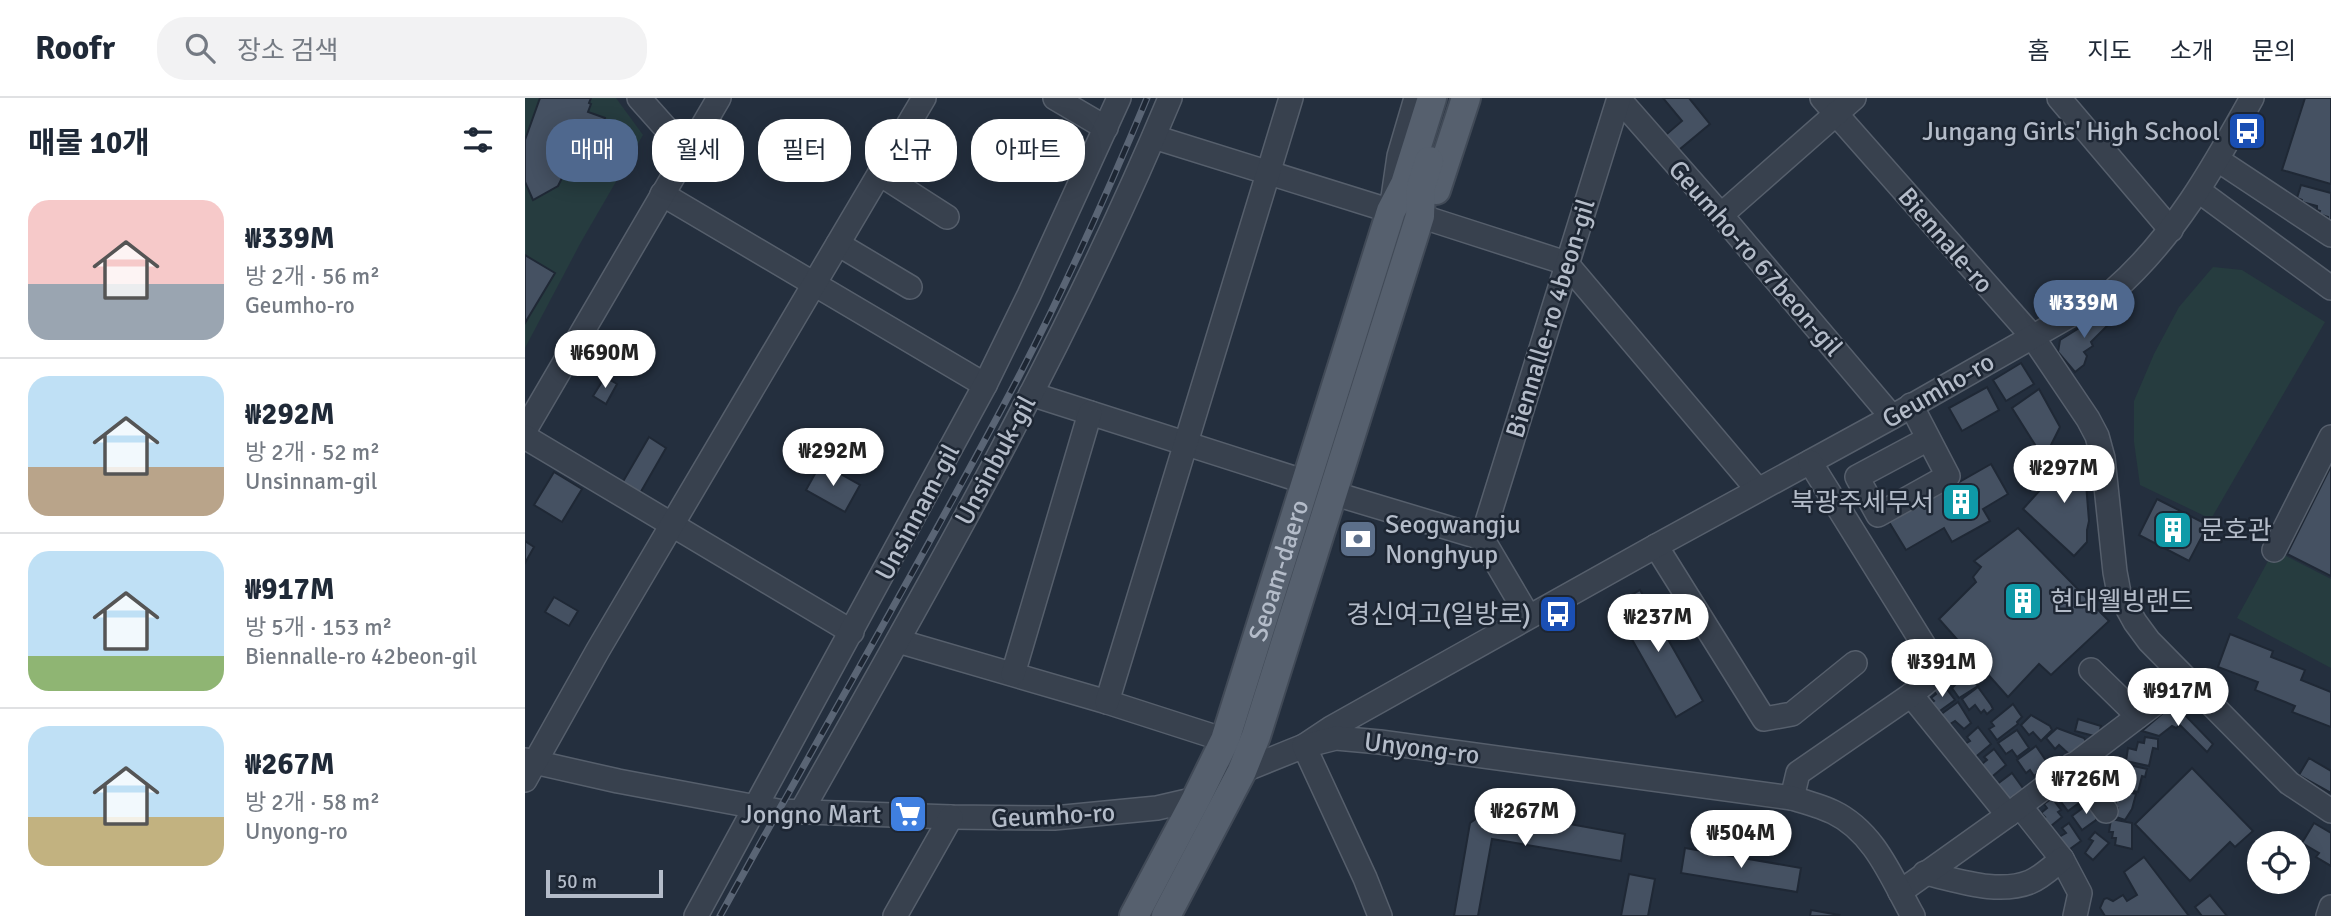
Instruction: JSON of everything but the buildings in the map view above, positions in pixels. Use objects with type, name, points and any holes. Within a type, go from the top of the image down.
[{"type":"main road","points":[[1413,186],[1432,98]]},
{"type":"main road","points":[[1413,186],[1448,98]]},
{"type":"main road","points":[[1420,216],[1435,195],[1466,98]]},
{"type":"main road","name":"Seoam-daero","points":[[1134,916],[1225,740],[1391,211],[1413,186]]},
{"type":"main road","name":"Seoam-daero","points":[[1166,916],[1242,771],[1256,736],[1420,216],[1413,186]]},
{"type":"street","points":[[639,98],[658,119]]},
{"type":"street","points":[[707,119],[719,98]]},
{"type":"street","name":"Geumho-ro","points":[[912,119],[924,98]]},
{"type":"street","points":[[1055,98],[1107,128]]},
{"type":"street","name":"Unsinnam-gil","points":[[697,916],[985,385],[1119,98]]},
{"type":"street","name":"Unsinbuk-gil","points":[[801,812],[898,641],[1031,394],[1170,98]]},
{"type":"street","points":[[1107,702],[1291,98]]},
{"type":"street","name":"Seoam-daero","points":[[1391,211],[1399,156],[1416,98]]},
{"type":"street","points":[[1721,215],[1828,106],[1854,98]]},
{"type":"street","points":[[2059,98],[2171,230]]},
{"type":"street","name":"Geumho-ro","points":[[875,182],[528,768],[754,807],[801,812],[1018,819],[1085,817],[1157,808],[1196,799],[1242,771],[1304,746],[1331,728],[1656,545],[1902,411],[2113,291],[2171,230],[2199,191],[2252,98]]},
{"type":"street","name":"Geumho-ro 67beon-gil","points":[[1619,99],[1721,215],[1928,439]]},
{"type":"street","name":"Biennalle-ro 4beon-gil","points":[[1482,538],[1619,99]]},
{"type":"street","name":"Biennale-ro","points":[[1828,106],[2032,336],[2074,396],[2097,436],[2106,473],[2112,548],[2119,593],[2135,622],[2186,681],[2290,783],[2331,811]]},
{"type":"street","points":[[1154,137],[1391,211]]},
{"type":"street","points":[[2218,160],[2331,235]]},
{"type":"street","points":[[525,430],[669,182]]},
{"type":"street","points":[[892,182],[947,217]]},
{"type":"street","points":[[2199,191],[2331,288]]},
{"type":"street","points":[[662,194],[985,385]]},
{"type":"street","points":[[1420,216],[1566,263],[1758,490]]},
{"type":"street","points":[[838,244],[910,287]]},
{"type":"street","points":[[1031,394],[1306,482]]},
{"type":"street","points":[[1013,674],[1090,413]]},
{"type":"street","points":[[525,437],[852,632]]},
{"type":"street","points":[[2274,551],[2331,437]]},
{"type":"street","points":[[1792,798],[1798,773],[1911,695],[1940,671],[1810,462]]},
{"type":"street","name":"Seoam-daero","points":[[1332,493],[1482,538]]},
{"type":"street","points":[[1482,538],[1528,617]]},
{"type":"street","points":[[1656,545],[1764,719],[1791,713],[1855,663]]},
{"type":"street","points":[[898,641],[1107,702],[1225,740]]},
{"type":"street","points":[[2091,670],[2138,716]]},
{"type":"street","points":[[1900,892],[2014,811],[2186,681]]},
{"type":"street","points":[[1911,695],[2014,811],[2062,859],[2080,893],[2075,916]]},
{"type":"street","name":"Unyong-ro","points":[[1304,746],[1336,738],[1380,742],[1792,798],[1836,814],[1861,833],[1877,849],[1913,916]]},
{"type":"street","points":[[1304,746],[1380,916]]},
{"type":"street","points":[[2072,765],[2106,811]]},
{"type":"street","points":[[895,916],[951,817]]},
{"type":"street","points":[[1925,873],[2001,888],[2030,882],[2062,859]]},
{"type":"street","points":[[2328,916],[2331,907]]},
{"type":"green space","points":[[525,98],[616,98],[631,119],[546,119],[546,182],[616,182],[525,348]]},
{"type":"green space","points":[[638,128],[643,135],[638,144]]},
{"type":"green space","points":[[2213,267],[2242,270],[2325,322],[2211,519],[2140,485],[2134,442],[2134,401],[2154,354],[2179,307]]},
{"type":"green space","points":[[2274,550],[2331,579],[2331,668],[2237,618]]},
{"type":"railway","points":[[720,916],[1018,378],[1086,239],[1147,98]]},
{"type":"place","name":"Jungang Girls' High School","points":[[2247,131]]},
{"type":"place","name":"북광주세무서","points":[[1961,502]]},
{"type":"place","name":"문호관","points":[[2173,530]]},
{"type":"place","name":"Seogwangju Nonghyup","points":[[1358,539]]},
{"type":"place","name":"현대웰빙랜드","points":[[2023,601]]},
{"type":"place","name":"경신여고(일방로)","points":[[1558,614]]},
{"type":"place","name":"Jongno Mart","points":[[908,814]]}]
